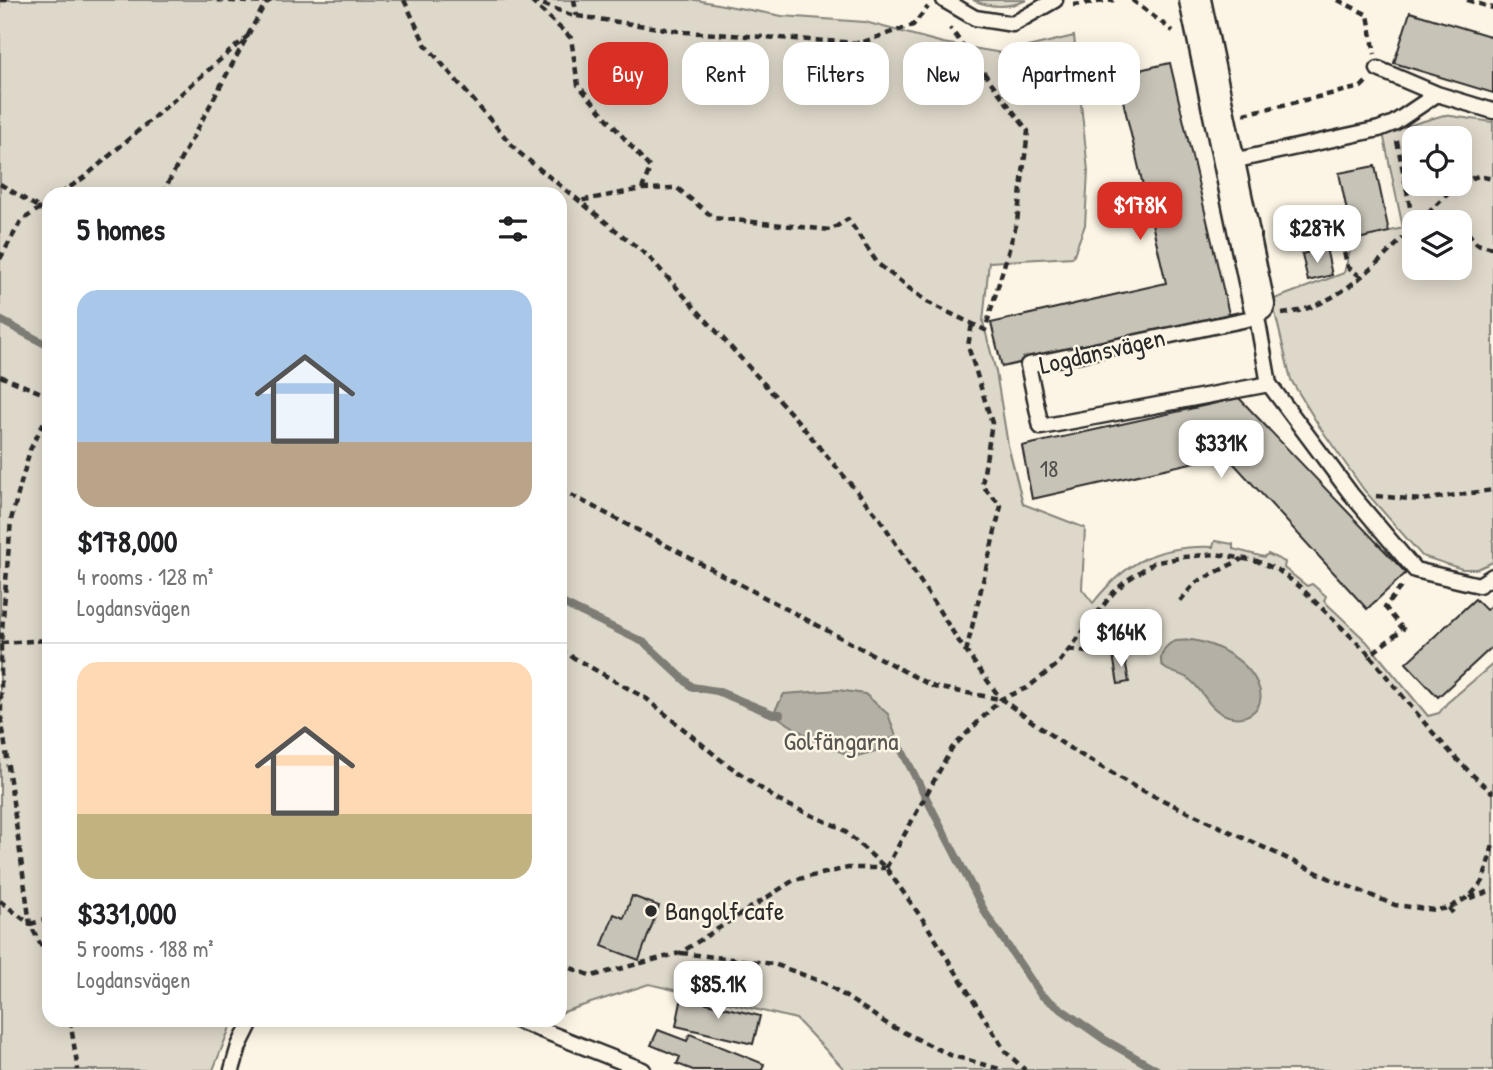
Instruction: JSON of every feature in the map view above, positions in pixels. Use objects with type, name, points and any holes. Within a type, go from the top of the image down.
[{"type":"street","points":[[1195,0],[1218,76],[1219,119],[1228,162],[1249,226],[1258,311]]},
{"type":"lane","points":[[938,1],[975,18],[1013,24],[1055,0]]},
{"type":"lane","points":[[1378,69],[1437,93],[1493,111]]},
{"type":"lane","points":[[1228,162],[1379,129],[1394,123],[1437,93]]},
{"type":"lane","points":[[1258,311],[1269,384],[1351,494],[1415,570],[1479,585],[1493,576]]},
{"type":"lane","name":"Logdansvägen","points":[[1258,311],[1028,365],[1041,427],[1269,384]]},
{"type":"lane","points":[[232,1070],[248,1027]]},
{"type":"lane","points":[[534,1027],[643,1070]]},
{"type":"path","points":[[0,1],[10,0]]},
{"type":"path","points":[[166,187],[267,1],[217,0]]},
{"type":"path","points":[[404,0],[425,44],[474,103],[517,151],[562,187]]},
{"type":"path","points":[[531,0],[571,38],[578,85],[650,168],[642,189]]},
{"type":"path","points":[[531,0],[577,16],[685,32],[860,43],[913,25],[938,1]]},
{"type":"path","points":[[574,0],[577,16]]},
{"type":"path","points":[[1127,0],[1133,0]]},
{"type":"path","points":[[1219,119],[1361,87],[1378,69],[1368,15],[1343,0],[1338,0]]},
{"type":"path","points":[[1466,0],[1493,8]]},
{"type":"path","points":[[579,201],[642,189],[677,188],[714,218],[831,230],[848,219],[878,264],[927,302],[985,330],[1017,222],[1028,131],[948,24]]},
{"type":"path","points":[[71,187],[86,177],[250,34]]},
{"type":"path","points":[[1394,123],[1411,210]]},
{"type":"path","points":[[1472,178],[1478,176],[1493,179]]},
{"type":"path","points":[[0,184],[42,210]]},
{"type":"path","points":[[567,191],[648,256],[796,419],[880,519],[1001,699],[1066,746],[1135,787],[1186,812],[1333,880],[1395,905],[1434,911],[1449,908],[1470,896],[1483,881],[1493,845]]},
{"type":"path","points":[[1431,210],[1446,196]]},
{"type":"path","points":[[0,260],[21,221],[42,206]]},
{"type":"path","points":[[1258,311],[1300,312],[1334,298],[1402,239]]},
{"type":"path","points":[[1472,239],[1476,244],[1493,248]]},
{"type":"path","points":[[1341,241],[1348,267],[1361,277]]},
{"type":"path","points":[[967,652],[1002,506],[982,485],[992,423],[968,346],[972,324]]},
{"type":"path","points":[[0,376],[42,393]]},
{"type":"path","points":[[42,426],[30,450],[11,520],[0,643],[1,716],[30,924],[42,947]]},
{"type":"path","points":[[1351,494],[1421,500],[1493,490]]},
{"type":"path","points":[[567,493],[934,687],[1001,699]]},
{"type":"path","points":[[886,868],[952,748],[1001,699],[1027,688],[1058,664],[1113,593],[1126,581],[1153,563],[1184,557],[1216,554],[1243,559],[1278,570],[1299,586],[1370,655],[1452,754],[1493,793]]},
{"type":"path","points":[[1180,601],[1195,583],[1243,559]]},
{"type":"path","points":[[1370,655],[1404,629],[1385,607],[1415,570]]},
{"type":"path","points":[[0,643],[42,640]]},
{"type":"path","points":[[1069,649],[1104,655]]},
{"type":"path","points":[[567,654],[647,699],[722,760],[779,801],[841,828],[886,868],[926,924],[1005,1051],[1025,1070]]},
{"type":"path","points":[[567,967],[592,976],[680,953],[794,880],[848,868],[886,868]]},
{"type":"path","points":[[1459,902],[1493,890]]},
{"type":"path","points":[[0,901],[30,924]]},
{"type":"path","points":[[1449,908],[1453,914]]},
{"type":"path","points":[[30,924],[42,921]]},
{"type":"path","points":[[680,953],[774,964],[825,984],[889,1025],[950,1055],[1003,1070]]},
{"type":"path","points":[[71,1027],[79,1070]]},
{"type":"green space","name":"Golfängarna","points":[[0,0],[696,0],[782,16],[865,22],[939,42],[903,42],[903,105],[984,105],[984,50],[998,52],[998,105],[1081,105],[1088,171],[1085,225],[1073,257],[989,262],[983,322],[1023,504],[1085,528],[1082,589],[1093,603],[1118,576],[1145,558],[1176,549],[1213,547],[1215,541],[1233,544],[1233,549],[1264,557],[1268,554],[1285,562],[1284,568],[1307,586],[1312,584],[1326,596],[1324,601],[1367,642],[1428,716],[1439,713],[1493,664],[1493,1070],[845,1070],[796,1019],[649,984],[567,1011],[567,187],[42,187],[42,1027],[230,1027],[213,1070],[0,1070]]},
{"type":"green space","points":[[973,0],[1027,0],[1000,6]]},
{"type":"green space","name":"Golfängarna","points":[[1074,36],[1075,42],[1049,42]]},
{"type":"green space","points":[[1444,115],[1493,122],[1493,562],[1477,569],[1462,569],[1422,556],[1364,490],[1319,426],[1291,380],[1272,300],[1344,273],[1353,240],[1402,228],[1402,280],[1472,280],[1472,210],[1402,210],[1402,223],[1383,133],[1402,127],[1402,196],[1472,196],[1472,126],[1407,126]]},
{"type":"shaded area","points":[[1192,640],[1212,645],[1232,655],[1255,678],[1260,702],[1253,712],[1242,717],[1221,713],[1190,680],[1163,666],[1162,653],[1168,646],[1176,641]]},
{"type":"shaded area","points":[[838,690],[865,694],[888,714],[899,745],[853,757],[815,741],[773,714],[784,694]]},
{"type":"building","points":[[1410,12],[1493,37],[1493,93],[1394,63]]},
{"type":"building","points":[[1170,63],[1229,314],[1002,367],[991,323],[1166,283],[1124,105],[1140,105],[1140,70]]},
{"type":"building","points":[[1375,166],[1389,232],[1353,240],[1339,173]]},
{"type":"building","points":[[1326,248],[1332,275],[1308,281],[1302,254]]},
{"type":"building","points":[[1239,398],[1406,573],[1367,609],[1226,455],[1032,499],[1022,446]]},
{"type":"building","points":[[1475,599],[1486,610],[1493,604],[1493,646],[1438,697],[1406,663]]},
{"type":"building","points":[[1124,654],[1129,682],[1118,684],[1113,655]]},
{"type":"building","points":[[632,896],[659,906],[639,960],[602,946],[614,914],[624,918]]},
{"type":"building","points":[[682,997],[760,1016],[753,1044],[676,1026]]},
{"type":"building","points":[[658,1030],[687,1041],[690,1034],[764,1064],[762,1070],[693,1070],[677,1064],[680,1057],[651,1045]]},
{"type":"waterway","points":[[0,320],[42,342]]},
{"type":"waterway","points":[[567,605],[645,643],[692,687],[717,691],[773,714],[780,714]]},
{"type":"waterway","points":[[893,741],[899,745],[986,914],[1041,995],[1105,1040],[1157,1070]]},
{"type":"place","name":"Bangolf cafe","points":[[651,911]]}]
